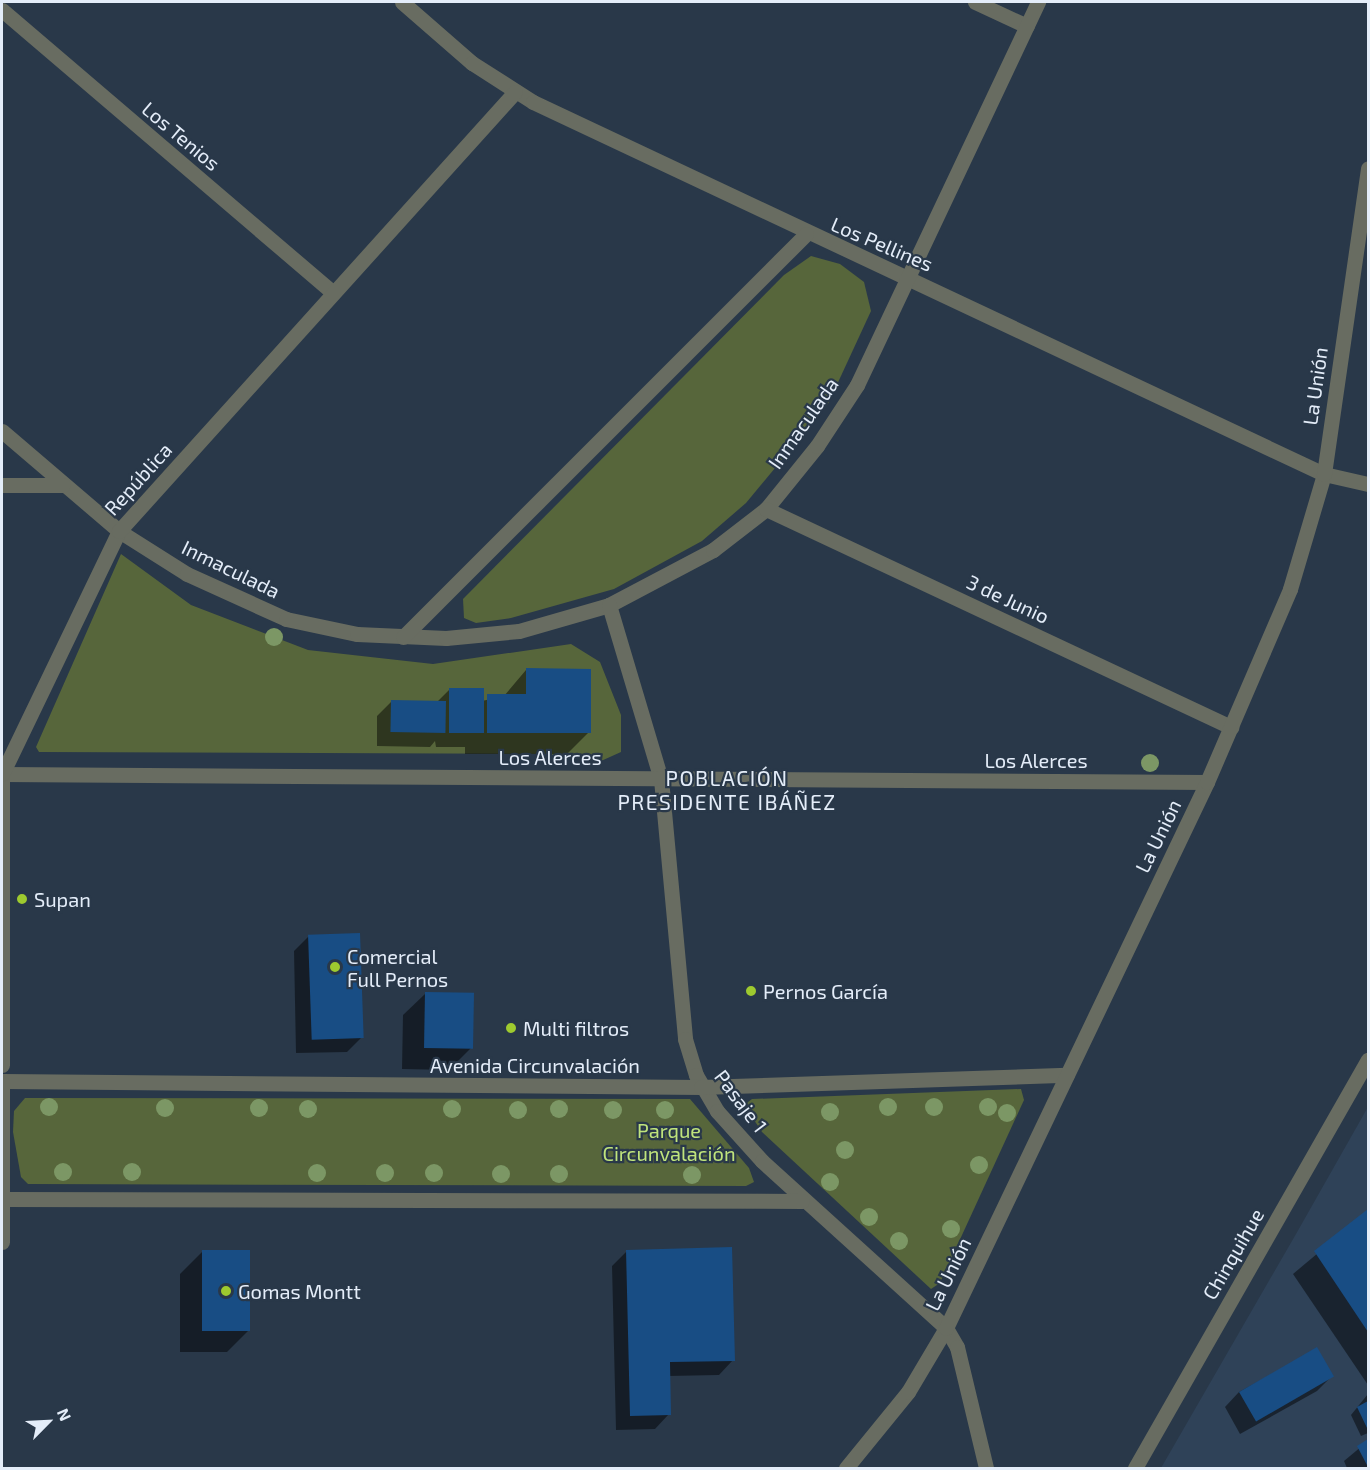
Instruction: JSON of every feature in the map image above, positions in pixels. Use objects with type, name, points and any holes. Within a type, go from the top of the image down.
[{"type":"street","name":"Los Pellines","points":[[402,2],[515,92],[806,234],[907,276],[1324,474],[1368,484]]},
{"type":"street","points":[[975,2],[1027,26]]},
{"type":"street","name":"Inmaculada","points":[[2,431],[63,486],[119,531],[187,574],[257,609],[320,628],[403,637],[519,631],[609,605],[713,550],[766,509],[857,385],[1038,2]]},
{"type":"street","name":"Los Tenios","points":[[2,10],[333,293]]},
{"type":"street","name":"República","points":[[2,1065],[2,774],[119,531],[515,92]]},
{"type":"street","name":"La Unión","points":[[846,1468],[908,1392],[946,1328],[1207,782],[1290,589],[1324,474],[1368,168]]},
{"type":"street","points":[[403,637],[806,234]]},
{"type":"street","points":[[2,485],[63,486]]},
{"type":"street","name":"3 de Junio","points":[[766,509],[1231,727]]},
{"type":"street","name":"Pasaje 1","points":[[609,605],[661,779],[685,1039],[702,1087],[726,1122],[802,1201],[946,1328],[957,1347],[986,1468]]},
{"type":"street","name":"Los Alerces","points":[[2,774],[1207,782]]},
{"type":"street","name":"Chinquihue","points":[[1135,1468],[1368,1060]]},
{"type":"street","name":"Avenida Circunvalación","points":[[2,1082],[702,1087],[1067,1075]]},
{"type":"street","points":[[2,1082],[2,1242]]},
{"type":"street","points":[[2,1199],[802,1201]]},
{"type":"shaded area","points":[[1368,1107],[1368,1468],[1161,1468],[1296,1234]]},
{"type":"green space","points":[[811,256],[840,264],[864,282],[871,311],[828,404],[746,503],[702,541],[614,589],[511,618],[476,623],[464,618],[463,599],[784,275]]},
{"type":"green space","points":[[121,554],[191,605],[308,650],[433,664],[571,644],[600,662],[621,715],[621,752],[601,761],[546,754],[39,752],[36,747]]},
{"type":"green space","name":"Parque Circunvalación","points":[[1021,1089],[1024,1100],[940,1283],[931,1289],[762,1132],[744,1105],[752,1099]]},
{"type":"green space","name":"Parque Circunvalación","points":[[25,1098],[690,1099],[749,1168],[754,1182],[746,1186],[28,1184],[21,1177],[13,1132],[14,1111]]},
{"type":"building","points":[[526,668],[591,669],[591,733],[487,733],[487,694],[526,694]]},
{"type":"building","points":[[449,688],[484,688],[484,733],[449,733]]},
{"type":"building","points":[[391,700],[446,701],[445,733],[390,732]]},
{"type":"building","name":"Comercial Full Pernos","points":[[360,933],[364,1038],[312,1040],[308,935]]},
{"type":"building","points":[[425,992],[474,993],[473,1049],[424,1048]]},
{"type":"building","points":[[1368,1209],[1368,1332],[1314,1251]]},
{"type":"building","points":[[732,1247],[735,1361],[670,1362],[671,1415],[630,1416],[626,1250]]},
{"type":"building","name":"Gomas Montt","points":[[202,1250],[250,1250],[250,1331],[202,1331]]},
{"type":"building","points":[[1317,1347],[1334,1376],[1256,1421],[1239,1392]]},
{"type":"building","points":[[1368,1401],[1368,1430],[1357,1407]]},
{"type":"building","points":[[1368,1439],[1368,1467],[1357,1446]]},
{"type":"place","name":"Supan","points":[[22,899]]},
{"type":"place","name":"Comercial Full Pernos","points":[[335,967]]},
{"type":"place","name":"Pernos García","points":[[751,991]]},
{"type":"place","name":"Multi filtros","points":[[511,1028]]},
{"type":"place","name":"Gomas Montt","points":[[226,1291]]},
{"type":"district","name":"POBLACIÓN PRESIDENTE IBÁÑEZ","points":[[727,790]]}]
